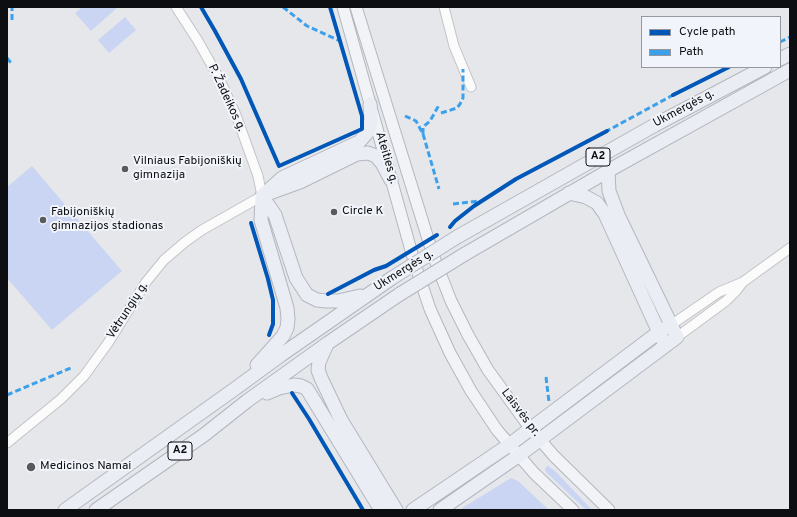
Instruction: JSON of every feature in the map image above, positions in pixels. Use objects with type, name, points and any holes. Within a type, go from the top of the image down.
[{"type":"highway","points":[[781,58],[790,54]]},
{"type":"highway","name":"Ukmergės g.","points":[[65,510],[392,278],[457,237],[654,125],[763,68]]},
{"type":"highway","name":"Ukmergės g.","points":[[96,510],[204,434],[328,343],[400,294],[569,193],[790,70]]},
{"type":"highway","points":[[241,384],[279,342],[287,328],[287,308],[261,220],[262,196],[282,178],[359,142],[368,132],[371,120],[370,104]]},
{"type":"highway","points":[[262,196],[294,184],[357,154],[368,153],[376,156],[382,162],[391,180]]},
{"type":"highway","points":[[440,510],[518,456],[678,337],[612,202],[609,191],[608,171]]},
{"type":"highway","points":[[569,193],[586,197],[597,203],[605,214],[666,346]]},
{"type":"highway","points":[[262,196],[275,215],[296,278],[307,295],[317,300],[326,301],[366,295]]},
{"type":"highway","points":[[413,510],[509,444],[659,332],[671,325]]},
{"type":"highway","points":[[328,343],[319,362],[318,370],[321,378],[341,420],[396,510]]},
{"type":"highway","points":[[247,402],[287,385],[300,386],[307,389],[381,510]]},
{"type":"main road","name":"Ateities g.","points":[[343,7],[414,261],[430,309],[450,353],[471,391],[497,430],[509,444]]},
{"type":"main road","name":"Ateities g.","points":[[356,7],[432,255],[451,301]]},
{"type":"main road","name":"Laisvės pr.","points":[[451,301],[488,370],[539,440],[609,510]]},
{"type":"main road","points":[[509,444],[518,456],[541,480],[573,510]]},
{"type":"street","name":"P. Žadeikos g.","points":[[176,7],[220,80],[236,115],[258,176],[262,196]]},
{"type":"street","points":[[444,7],[454,46],[471,87]]},
{"type":"street","name":"Vėtrungių g.","points":[[7,443],[61,400],[84,376],[108,343],[146,282],[164,260],[202,230],[262,196]]},
{"type":"street","points":[[671,325],[719,292],[743,282],[790,248]]},
{"type":"street","points":[[678,337],[726,301],[736,292],[743,282]]},
{"type":"shaded area","points":[[82,7],[118,7],[91,31],[75,13]]},
{"type":"shaded area","points":[[125,17],[136,30],[109,53],[98,40]]},
{"type":"shaded area","name":"Fabijoniškių gimnazijos stadionas","points":[[32,166],[122,271],[52,330],[7,278],[7,187]]},
{"type":"shaded area","points":[[548,466],[555,471],[592,510],[587,510],[583,507],[547,473],[545,470]]},
{"type":"shaded area","points":[[511,478],[518,481],[549,510],[459,510]]},
{"type":"marked path","points":[[12,7],[12,20]]},
{"type":"marked path","points":[[283,7],[307,26],[340,41]]},
{"type":"marked path","points":[[781,42],[790,37]]},
{"type":"marked path","points":[[7,58],[11,63]]},
{"type":"marked path","points":[[441,113],[457,108],[460,104],[463,98],[463,69]]},
{"type":"marked path","points":[[605,132],[675,94]]},
{"type":"marked path","points":[[423,134],[423,127],[430,121],[439,105]]},
{"type":"marked path","points":[[405,116],[416,121],[423,134],[439,189]]},
{"type":"marked path","points":[[453,204],[479,201]]},
{"type":"marked path","points":[[7,395],[73,367]]},
{"type":"marked path","points":[[546,377],[549,402]]},
{"type":"cycle path","points":[[201,7],[241,79],[279,166],[362,129],[362,116],[330,7]]},
{"type":"cycle path","points":[[673,95],[727,68]]},
{"type":"cycle path","points":[[450,227],[455,221],[474,206],[516,179],[607,131]]},
{"type":"cycle path","points":[[251,223],[273,300],[273,324],[269,335]]},
{"type":"cycle path","points":[[328,294],[374,270],[386,266],[437,235]]},
{"type":"cycle path","points":[[292,393],[363,510]]},
{"type":"place","name":"Vilniaus Fabijoniškių gimnazija","points":[[125,169]]},
{"type":"place","name":"Circle K","points":[[334,212]]},
{"type":"place","name":"Fabijoniškių gimnazijos stadionas","points":[[43,220]]},
{"type":"place","name":"Medicinos Namai","points":[[31,467]]}]
